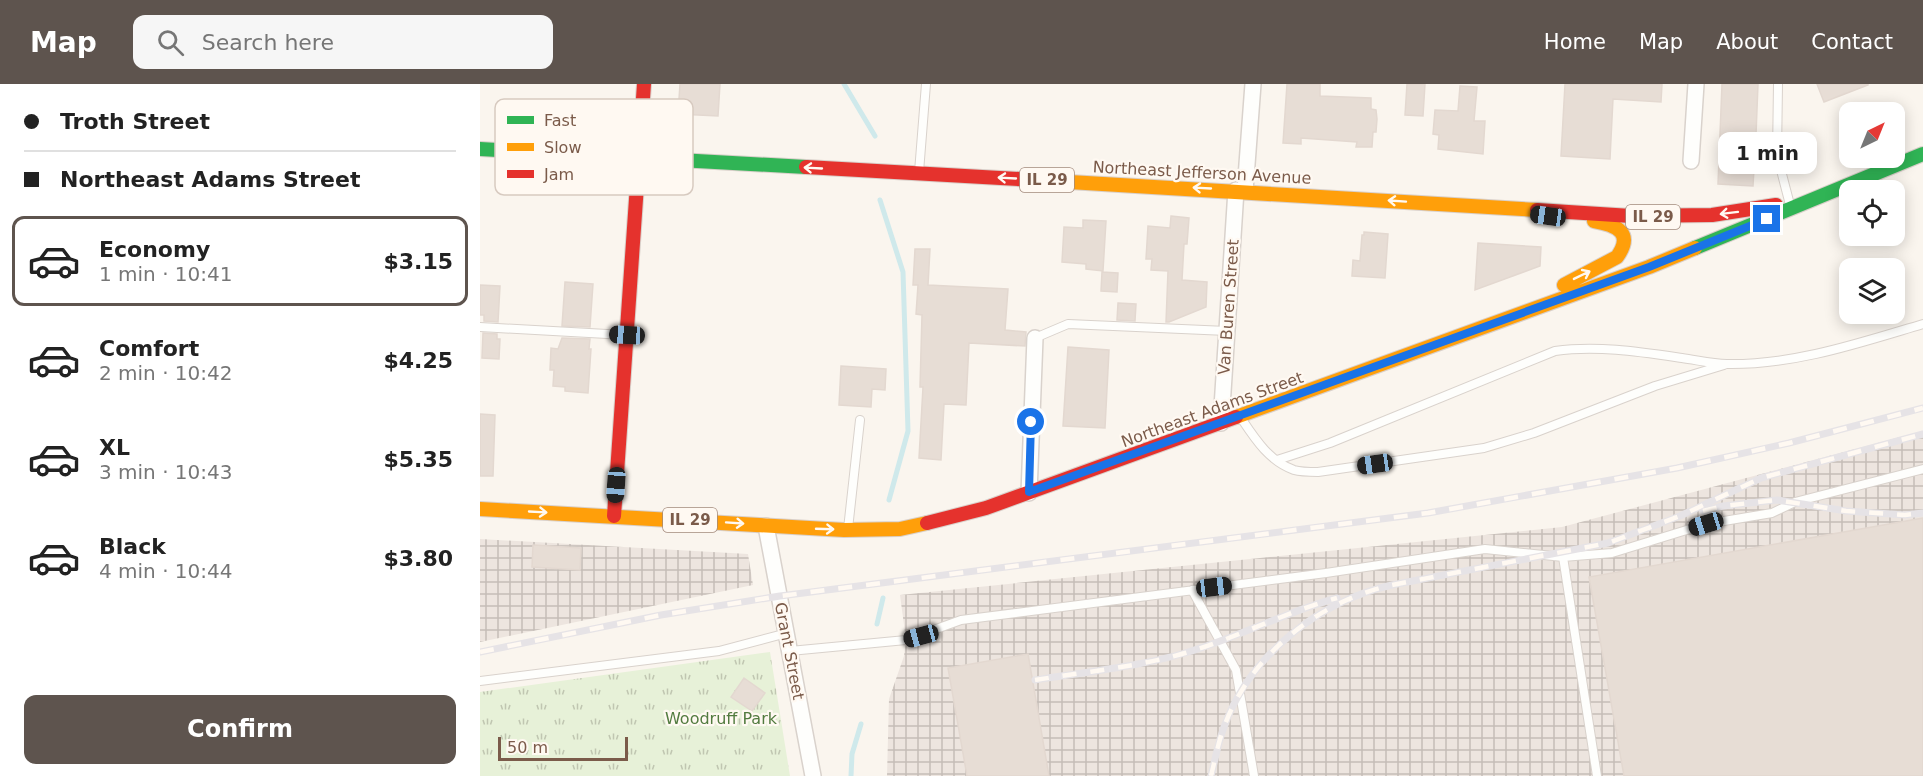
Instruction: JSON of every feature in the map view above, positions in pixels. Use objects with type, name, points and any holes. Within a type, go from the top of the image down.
[{"type":"main road","points":[[643,99],[644,84]]},
{"type":"main road","name":"Northeast Jefferson Avenue","points":[[480,149],[495,150]]},
{"type":"main road","name":"Northeast Adams Street","points":[[1857,180],[1923,154]]},
{"type":"main road","name":"Northeast Jefferson Avenue","points":[[693,162],[1241,190],[1631,216],[1688,217],[1759,209],[1839,186]]},
{"type":"main road","name":"Northeast Adams Street","points":[[480,509],[848,530],[912,527],[968,514],[1675,256],[1839,187]]},
{"type":"main road","points":[[614,516],[637,195]]},
{"type":"main road","points":[[1435,345],[1546,294],[1617,257],[1623,251],[1625,244],[1621,231],[1609,223],[1455,205]]},
{"type":"street","name":"Van Buren Street","points":[[1221,423],[1227,331],[1253,84]]},
{"type":"street","points":[[1690,161],[1696,84]]},
{"type":"street","points":[[1029,492],[1035,338]]},
{"type":"street","name":"Grant Street","points":[[766,525],[813,776]]},
{"type":"lane","points":[[919,173],[926,84]]},
{"type":"lane","points":[[1778,84],[1776,155],[1789,201]]},
{"type":"lane","points":[[1035,338],[1068,324],[1227,331]]},
{"type":"lane","points":[[1276,460],[1330,443],[1555,351],[1580,347],[1725,364],[1778,362],[1817,355],[1923,324]]},
{"type":"lane","points":[[480,327],[627,335]]},
{"type":"lane","points":[[1240,416],[1261,447],[1276,460],[1295,471],[1318,472],[1484,448],[1534,433],[1655,386],[1725,364]]},
{"type":"lane","points":[[848,530],[860,420]]},
{"type":"lane","points":[[790,651],[906,640],[961,620],[1485,549],[1563,557],[1612,553],[1706,524],[1772,513],[1795,502],[1923,470]]},
{"type":"lane","points":[[1563,557],[1597,776]]},
{"type":"lane","points":[[1192,590],[1236,670],[1254,776]]},
{"type":"lane","points":[[480,681],[719,651],[787,633]]},
{"type":"shaded area","points":[[1923,431],[1923,776],[887,776],[889,699],[904,656],[906,640],[900,595],[1562,527]]},
{"type":"shaded area","points":[[480,539],[748,554],[753,585],[480,642]]},
{"type":"green space","name":"Woodruff Park","points":[[770,652],[790,776],[480,776],[480,692]]},
{"type":"building","points":[[680,84],[720,84],[718,116],[693,115],[693,99],[679,99]]},
{"type":"building","points":[[1287,84],[1320,84],[1320,96],[1371,98],[1371,109],[1376,110],[1377,119],[1372,147],[1356,147],[1357,142],[1301,138],[1301,144],[1283,143]]},
{"type":"building","points":[[1407,84],[1425,84],[1423,116],[1405,115]]},
{"type":"building","points":[[1565,84],[1662,84],[1661,102],[1613,99],[1610,159],[1561,156]]},
{"type":"building","points":[[1722,84],[1758,84],[1756,135],[1771,136],[1771,152],[1755,151],[1753,186],[1718,184]]},
{"type":"building","points":[[1817,84],[1868,84],[1868,85],[1824,102]]},
{"type":"building","points":[[1460,86],[1477,87],[1474,121],[1485,121],[1483,154],[1438,149],[1439,135],[1433,134],[1435,110],[1458,111]]},
{"type":"building","points":[[1171,216],[1189,218],[1187,244],[1184,244],[1182,280],[1207,282],[1206,307],[1166,322],[1168,271],[1151,270],[1152,259],[1146,259],[1148,226],[1170,228]]},
{"type":"building","points":[[1083,220],[1106,221],[1103,271],[1086,269],[1086,264],[1062,262],[1064,227],[1083,228]]},
{"type":"building","points":[[1364,232],[1388,234],[1385,278],[1352,276],[1353,260],[1360,261]]},
{"type":"building","points":[[1478,243],[1541,247],[1540,266],[1475,290]]},
{"type":"building","points":[[915,249],[930,249],[928,285],[1008,289],[1005,330],[1026,332],[1025,346],[969,343],[966,405],[944,404],[941,460],[919,458],[923,387],[920,387],[922,315],[916,314],[918,285],[913,285]]},
{"type":"building","points":[[1102,272],[1118,273],[1117,292],[1101,291]]},
{"type":"building","points":[[565,282],[593,284],[590,327],[562,326]]},
{"type":"building","points":[[480,285],[500,286],[498,322],[484,321],[484,315],[480,315]]},
{"type":"building","points":[[1118,303],[1136,304],[1135,321],[1117,320]]},
{"type":"building","points":[[483,333],[497,334],[497,339],[500,339],[499,359],[482,358]]},
{"type":"building","points":[[562,338],[590,339],[588,393],[565,391],[565,387],[553,386],[554,370],[550,370],[551,348],[558,349]]},
{"type":"building","points":[[1068,347],[1109,350],[1105,428],[1063,426]]},
{"type":"building","points":[[841,366],[886,369],[885,390],[872,389],[871,407],[839,405]]},
{"type":"building","points":[[480,414],[495,415],[493,476],[480,476]]},
{"type":"building","points":[[1923,518],[1923,776],[1624,776],[1589,577]]},
{"type":"building","points":[[533,545],[581,548],[580,570],[532,567]]},
{"type":"building","points":[[1028,654],[1049,776],[967,776],[948,668]]},
{"type":"building","points":[[744,678],[765,693],[752,711],[731,697]]},
{"type":"waterway","points":[[844,84],[875,136]]},
{"type":"waterway","points":[[880,200],[903,272],[908,431],[889,500]]},
{"type":"waterway","points":[[877,624],[883,598]]},
{"type":"waterway","points":[[851,776],[852,754],[861,724]]},
{"type":"railway","points":[[480,652],[661,615],[780,596],[1428,513],[1677,468],[1789,443],[1923,408]]},
{"type":"railway","points":[[1211,776],[1224,727],[1251,677],[1290,635],[1339,604],[1392,585],[1608,543],[1680,516],[1761,478],[1923,434]]},
{"type":"railway","points":[[1703,511],[1723,506],[1777,500],[1846,511],[1905,515],[1923,513]]},
{"type":"railway","points":[[1035,680],[1130,666],[1167,658],[1337,598]]},
{"type":"traffic: fast","points":[[480,149],[495,150]]},
{"type":"traffic: fast","points":[[1695,248],[1923,154]]},
{"type":"traffic: fast","points":[[693,161],[806,167]]},
{"type":"traffic: slow","points":[[1036,180],[1537,210]]},
{"type":"traffic: slow","points":[[1564,285],[1617,257],[1622,249],[1624,242],[1620,232],[1610,225],[1594,221]]},
{"type":"traffic: slow","points":[[1236,417],[1649,267],[1695,248]]},
{"type":"traffic: slow","points":[[480,509],[844,530],[900,529],[927,523]]},
{"type":"traffic: jam","points":[[643,99],[644,84]]},
{"type":"traffic: jam","points":[[806,167],[1036,180]]},
{"type":"traffic: jam","points":[[614,516],[636,195]]},
{"type":"traffic: jam","points":[[1537,210],[1631,216],[1712,215],[1776,205]]},
{"type":"traffic: jam","points":[[927,523],[986,508],[1236,417]]},
{"type":"route","points":[[1031,422],[1029,492],[1649,267],[1767,219]]}]
